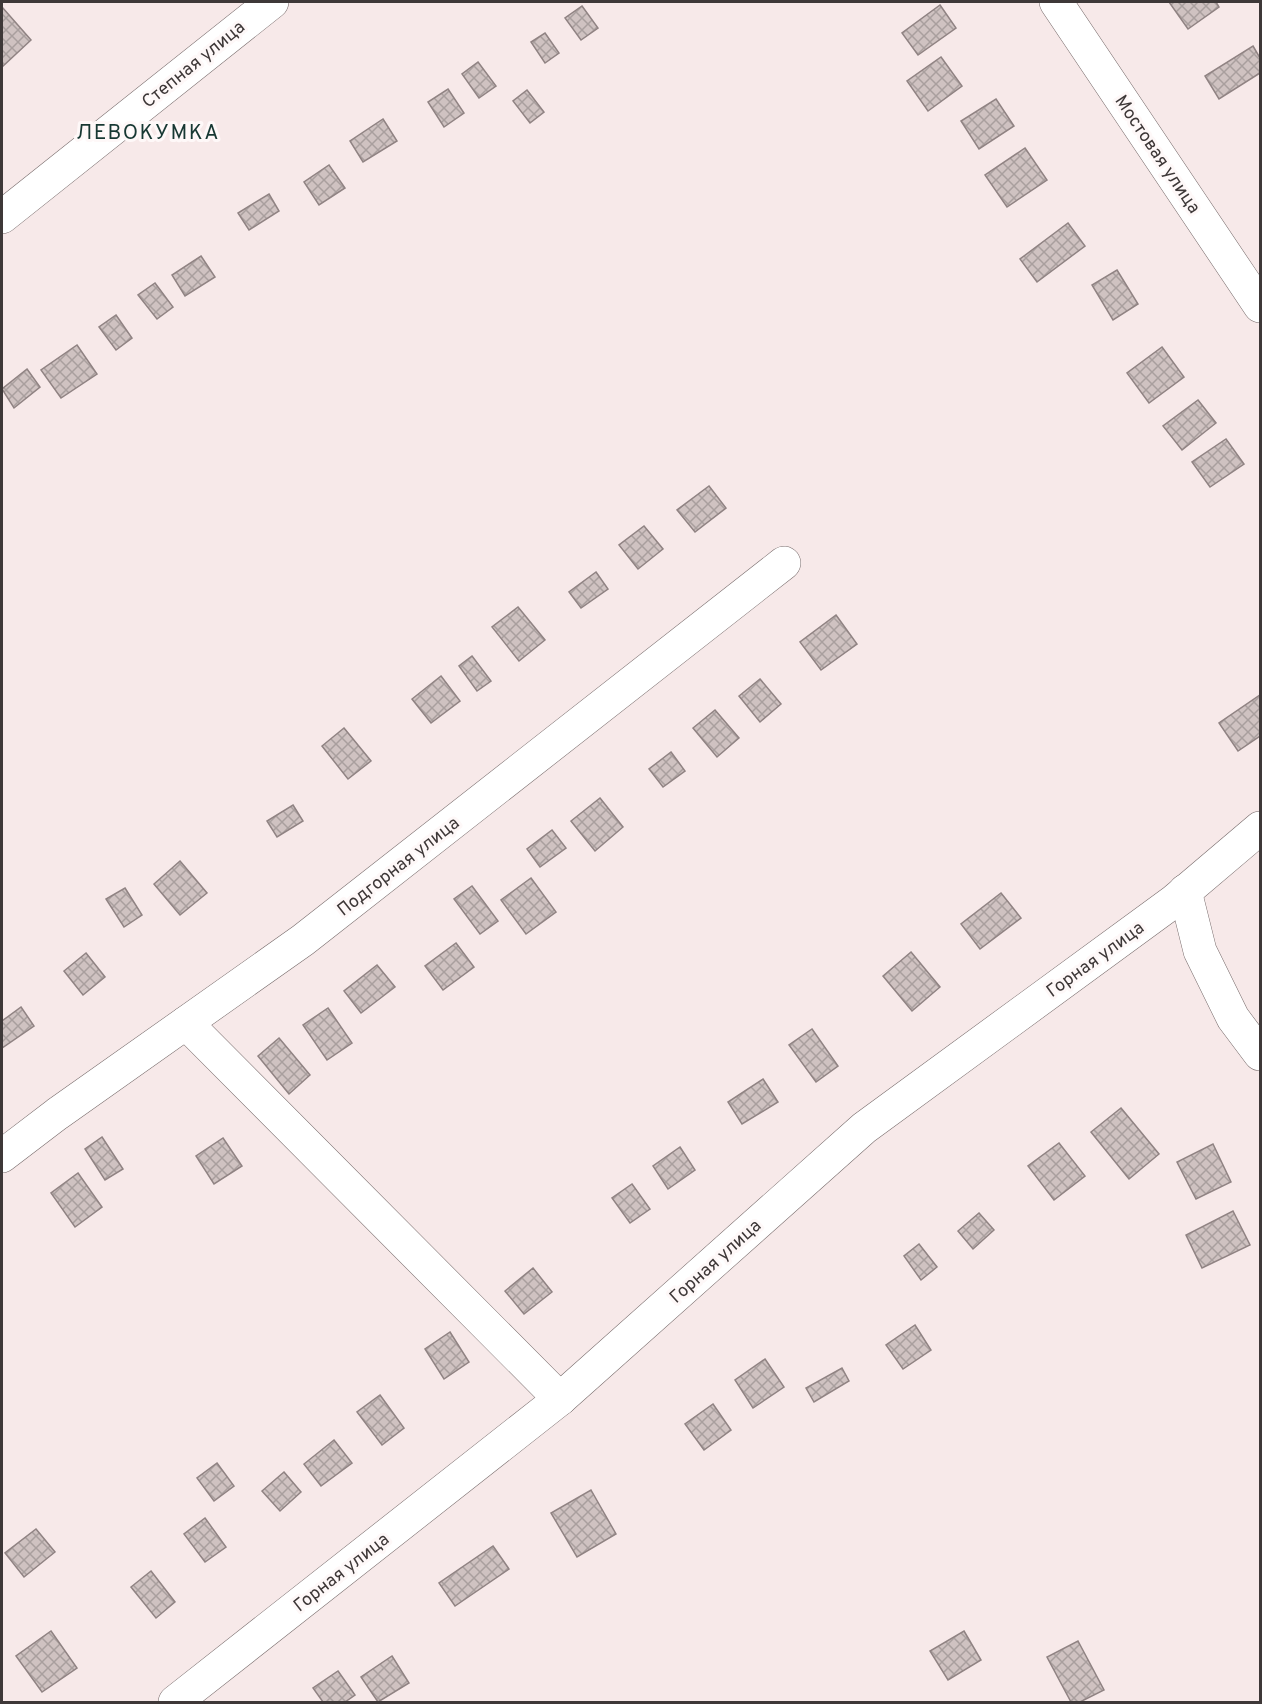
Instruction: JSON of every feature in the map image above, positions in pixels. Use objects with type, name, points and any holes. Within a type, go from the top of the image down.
[{"type":"street","name":"Степная улица","points":[[2,217],[272,2]]},
{"type":"street","name":"Мостовая улица","points":[[1056,2],[1260,306]]},
{"type":"street","name":"Подгорная улица","points":[[2,1156],[57,1114],[303,940],[784,563]]},
{"type":"street","name":"Горная улица","points":[[175,1702],[560,1399],[864,1128],[1185,891],[1260,828]]},
{"type":"street","points":[[1185,891],[1200,951],[1233,1018],[1260,1054]]},
{"type":"street","points":[[186,1023],[560,1399]]},
{"type":"building","points":[[1169,2],[1216,2],[1219,7],[1188,29]]},
{"type":"building","points":[[940,5],[956,28],[918,55],[902,33]]},
{"type":"building","points":[[582,6],[598,28],[581,40],[565,18]]},
{"type":"building","points":[[2,7],[31,40],[2,67]]},
{"type":"building","points":[[545,33],[559,53],[545,63],[531,42]]},
{"type":"building","points":[[1253,46],[1260,58],[1260,73],[1219,99],[1205,76]]},
{"type":"building","points":[[941,57],[962,86],[928,111],[907,81]]},
{"type":"building","points":[[478,62],[496,86],[479,98],[462,74]]},
{"type":"building","points":[[448,89],[464,113],[444,127],[428,102]]},
{"type":"building","points":[[527,90],[544,112],[530,123],[513,101]]},
{"type":"building","points":[[996,99],[1014,126],[979,149],[961,121]]},
{"type":"building","points":[[383,119],[397,141],[363,162],[350,141]]},
{"type":"building","points":[[1025,148],[1047,180],[1007,207],[985,175]]},
{"type":"building","points":[[329,165],[345,188],[319,205],[304,182]]},
{"type":"building","points":[[269,194],[279,211],[249,230],[238,213]]},
{"type":"building","points":[[1068,223],[1085,246],[1037,282],[1020,259]]},
{"type":"building","points":[[201,256],[215,277],[185,296],[172,275]]},
{"type":"building","points":[[1117,270],[1138,304],[1113,320],[1092,285]]},
{"type":"building","points":[[155,283],[173,307],[157,319],[138,295]]},
{"type":"building","points":[[116,315],[132,338],[116,350],[99,327]]},
{"type":"building","points":[[77,345],[97,374],[61,398],[41,370]]},
{"type":"building","points":[[1162,347],[1184,377],[1149,403],[1127,373]]},
{"type":"building","points":[[27,369],[40,387],[14,408],[2,389]]},
{"type":"building","points":[[1198,400],[1216,423],[1182,450],[1163,426]]},
{"type":"building","points":[[1226,439],[1244,464],[1210,487],[1192,462]]},
{"type":"building","points":[[709,486],[726,508],[695,532],[677,510]]},
{"type":"building","points":[[644,526],[663,549],[638,569],[619,545]]},
{"type":"building","points":[[596,572],[608,589],[581,608],[569,592]]},
{"type":"building","points":[[518,607],[545,640],[519,661],[492,627]]},
{"type":"building","points":[[836,615],[857,644],[821,670],[800,642]]},
{"type":"building","points":[[472,656],[491,681],[477,691],[459,666]]},
{"type":"building","points":[[441,676],[460,701],[431,723],[412,699]]},
{"type":"building","points":[[760,679],[781,704],[760,722],[739,696]]},
{"type":"building","points":[[1260,695],[1260,736],[1238,751],[1219,723]]},
{"type":"building","points":[[715,710],[739,738],[717,757],[693,728]]},
{"type":"building","points":[[344,728],[371,761],[348,779],[322,746]]},
{"type":"building","points":[[671,752],[685,771],[663,787],[649,769]]},
{"type":"building","points":[[600,798],[623,827],[595,851],[571,821]]},
{"type":"building","points":[[293,805],[303,821],[277,837],[267,821]]},
{"type":"building","points":[[552,830],[566,848],[540,867],[527,849]]},
{"type":"building","points":[[180,861],[207,893],[180,915],[154,884]]},
{"type":"building","points":[[531,878],[556,912],[526,934],[501,900]]},
{"type":"building","points":[[472,886],[498,921],[480,934],[454,899]]},
{"type":"building","points":[[125,888],[142,915],[124,927],[106,899]]},
{"type":"building","points":[[1001,893],[1021,918],[980,949],[961,924]]},
{"type":"building","points":[[456,943],[474,967],[443,990],[425,966]]},
{"type":"building","points":[[911,952],[940,987],[912,1011],[883,976]]},
{"type":"building","points":[[86,953],[105,977],[83,995],[64,971]]},
{"type":"building","points":[[377,965],[395,987],[361,1013],[344,991]]},
{"type":"building","points":[[21,1007],[34,1026],[2,1048],[2,1021]]},
{"type":"building","points":[[328,1008],[352,1043],[327,1060],[303,1025]]},
{"type":"building","points":[[812,1029],[838,1066],[816,1082],[789,1045]]},
{"type":"building","points":[[279,1038],[310,1075],[289,1094],[258,1056]]},
{"type":"building","points":[[763,1079],[778,1102],[742,1124],[728,1102]]},
{"type":"building","points":[[1121,1108],[1159,1154],[1129,1179],[1091,1132]]},
{"type":"building","points":[[102,1137],[123,1169],[105,1180],[85,1149]]},
{"type":"building","points":[[223,1138],[242,1166],[214,1184],[196,1156]]},
{"type":"building","points":[[1059,1143],[1085,1176],[1054,1200],[1028,1166]]},
{"type":"building","points":[[1213,1144],[1231,1182],[1196,1199],[1177,1162]]},
{"type":"building","points":[[680,1147],[695,1170],[668,1189],[653,1166]]},
{"type":"building","points":[[78,1173],[102,1207],[75,1227],[51,1193]]},
{"type":"building","points":[[632,1184],[650,1209],[630,1223],[612,1198]]},
{"type":"building","points":[[1233,1211],[1250,1245],[1202,1268],[1186,1235]]},
{"type":"building","points":[[979,1213],[994,1230],[973,1249],[958,1231]]},
{"type":"building","points":[[919,1244],[937,1267],[921,1280],[904,1256]]},
{"type":"building","points":[[533,1268],[552,1292],[524,1314],[505,1291]]},
{"type":"building","points":[[915,1325],[931,1350],[903,1369],[886,1345]]},
{"type":"building","points":[[450,1332],[469,1362],[444,1379],[425,1349]]},
{"type":"building","points":[[765,1359],[784,1387],[753,1408],[735,1380]]},
{"type":"building","points":[[842,1368],[849,1381],[814,1402],[806,1388]]},
{"type":"building","points":[[380,1395],[404,1428],[382,1445],[357,1412]]},
{"type":"building","points":[[713,1404],[731,1430],[704,1450],[685,1424]]},
{"type":"building","points":[[334,1440],[352,1463],[321,1486],[304,1464]]},
{"type":"building","points":[[217,1463],[234,1486],[214,1501],[197,1478]]},
{"type":"building","points":[[284,1472],[301,1492],[280,1511],[262,1491]]},
{"type":"building","points":[[591,1490],[616,1534],[577,1557],[551,1513]]},
{"type":"building","points":[[205,1518],[226,1547],[205,1562],[184,1534]]},
{"type":"building","points":[[36,1529],[55,1552],[24,1577],[5,1553]]},
{"type":"building","points":[[493,1546],[509,1569],[455,1606],[439,1583]]},
{"type":"building","points":[[151,1571],[175,1602],[156,1618],[131,1587]]},
{"type":"building","points":[[51,1631],[77,1668],[42,1692],[16,1656]]},
{"type":"building","points":[[964,1631],[981,1660],[948,1680],[930,1651]]},
{"type":"building","points":[[1078,1641],[1104,1690],[1080,1702],[1071,1702],[1047,1657]]},
{"type":"building","points":[[392,1656],[409,1683],[378,1702],[361,1677]]},
{"type":"building","points":[[338,1671],[355,1695],[345,1702],[323,1702],[313,1688]]},
{"type":"district","name":"ЛЕВОКУМКА","points":[[148,132]]}]
